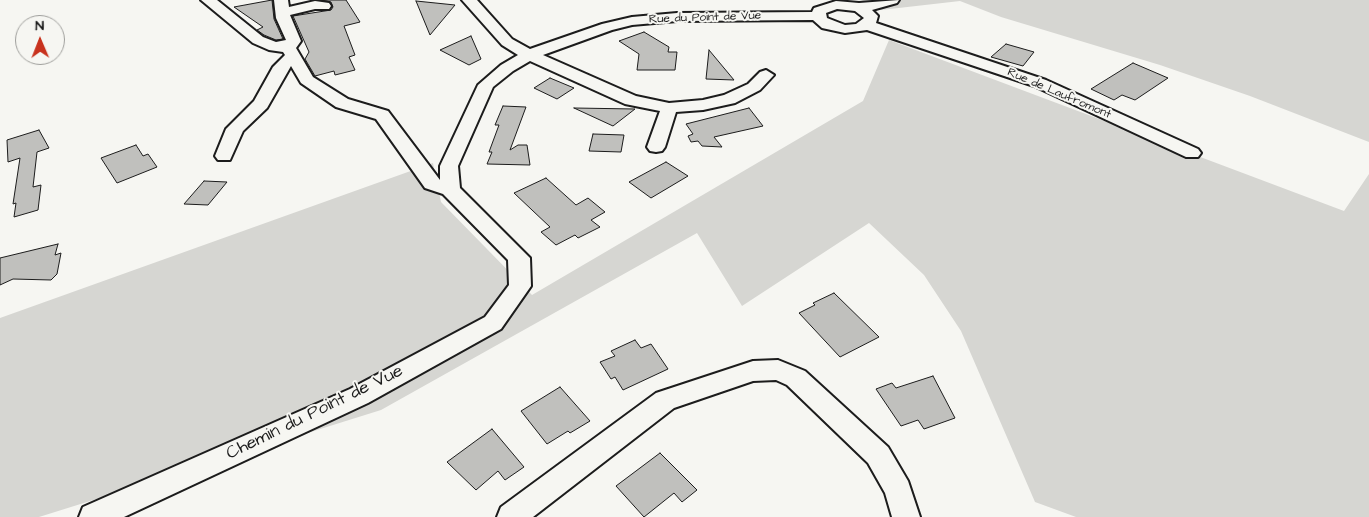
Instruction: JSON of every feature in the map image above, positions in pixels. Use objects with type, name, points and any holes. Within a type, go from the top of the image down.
[{"type":"street","points":[[208,0],[258,40],[291,52],[306,80],[342,103],[382,115],[432,184],[450,190]]},
{"type":"street","points":[[469,0],[507,42],[529,55],[631,100],[668,108],[685,108],[729,99],[754,86],[766,75]]},
{"type":"street","points":[[859,7],[871,16],[871,20],[867,25],[855,29],[835,27],[820,20],[818,16],[824,8],[834,2],[859,7],[878,5],[892,0]]},
{"type":"street","points":[[224,156],[235,129],[261,104],[291,52],[294,41],[282,6],[324,6]]},
{"type":"street","name":"Rue du Point de Vue","points":[[450,190],[449,166],[486,84],[529,55],[607,27],[674,11],[818,16]]},
{"type":"street","name":"Rue de Laufromont","points":[[867,25],[1040,83],[1192,153]]},
{"type":"street","points":[[656,147],[668,108]]},
{"type":"street","name":"Chemin du Point de Vue","points":[[93,517],[359,396],[493,323],[520,286],[519,258],[450,190]]},
{"type":"street","points":[[511,517],[665,400],[753,371],[778,370],[796,378],[878,455],[898,490],[906,517]]},
{"type":"shaded area","points":[[861,0],[1369,0],[1369,142],[1250,96],[1160,65],[1001,17],[960,1],[881,10]]},
{"type":"shaded area","points":[[889,40],[1344,211],[1369,174],[1369,517],[1076,517],[1035,502],[961,331],[924,275],[869,223],[742,306],[697,233],[381,410],[39,517],[0,517],[0,318],[433,163],[441,202],[532,295],[863,101]]},
{"type":"building","points":[[272,0],[274,19],[283,39],[276,40],[264,35],[257,30],[263,27],[234,7]]},
{"type":"building","points":[[321,0],[346,0],[360,22],[344,26],[355,55],[349,57],[355,70],[335,75],[334,71],[315,76],[305,59],[309,52],[293,16],[331,10],[333,7],[331,2]]},
{"type":"building","points":[[416,1],[455,5],[430,35]]},
{"type":"building","points":[[644,32],[669,47],[668,52],[677,52],[675,70],[637,70],[639,54],[619,41]]},
{"type":"building","points":[[471,36],[481,59],[469,65],[440,50]]},
{"type":"building","points":[[1006,44],[1034,52],[1023,66],[991,57]]},
{"type":"building","points":[[709,50],[734,80],[706,79]]},
{"type":"building","points":[[1133,63],[1168,78],[1135,100],[1122,95],[1114,100],[1091,89]]},
{"type":"building","points":[[550,78],[574,88],[557,99],[534,88]]},
{"type":"building","points":[[503,106],[526,107],[510,150],[518,145],[527,145],[530,165],[487,164],[492,152],[489,152],[499,125],[495,125]]},
{"type":"building","points":[[574,108],[635,109],[613,126]]},
{"type":"building","points":[[749,108],[763,126],[714,137],[722,147],[702,146],[698,141],[691,142],[688,136],[693,134],[686,124]]},
{"type":"building","points":[[39,130],[49,148],[37,152],[33,187],[41,185],[38,210],[14,217],[16,203],[13,204],[20,158],[8,162],[7,140]]},
{"type":"building","points":[[593,134],[624,135],[621,152],[589,151]]},
{"type":"building","points":[[136,145],[143,156],[148,154],[157,167],[117,183],[101,158]]},
{"type":"building","points":[[666,162],[688,176],[651,198],[629,182]]},
{"type":"building","points":[[546,178],[576,205],[588,198],[605,212],[591,220],[600,227],[578,238],[575,235],[556,245],[541,232],[550,227],[514,193]]},
{"type":"building","points":[[204,181],[227,182],[208,205],[184,204]]},
{"type":"building","points":[[58,244],[55,255],[61,253],[57,274],[51,280],[13,279],[0,285],[0,258]]},
{"type":"building","points":[[834,293],[879,337],[840,357],[799,313],[815,305],[813,303]]},
{"type":"building","points":[[635,340],[641,348],[651,344],[668,369],[623,390],[615,377],[611,379],[600,362],[615,356],[611,351]]},
{"type":"building","points":[[933,376],[955,418],[924,429],[918,420],[901,426],[876,389],[892,383],[896,388]]},
{"type":"building","points":[[560,387],[590,421],[570,433],[568,431],[547,444],[521,411]]},
{"type":"building","points":[[492,429],[524,467],[505,480],[498,471],[476,490],[447,462]]},
{"type":"building","points":[[660,453],[697,490],[682,502],[674,493],[644,517],[616,486]]}]
